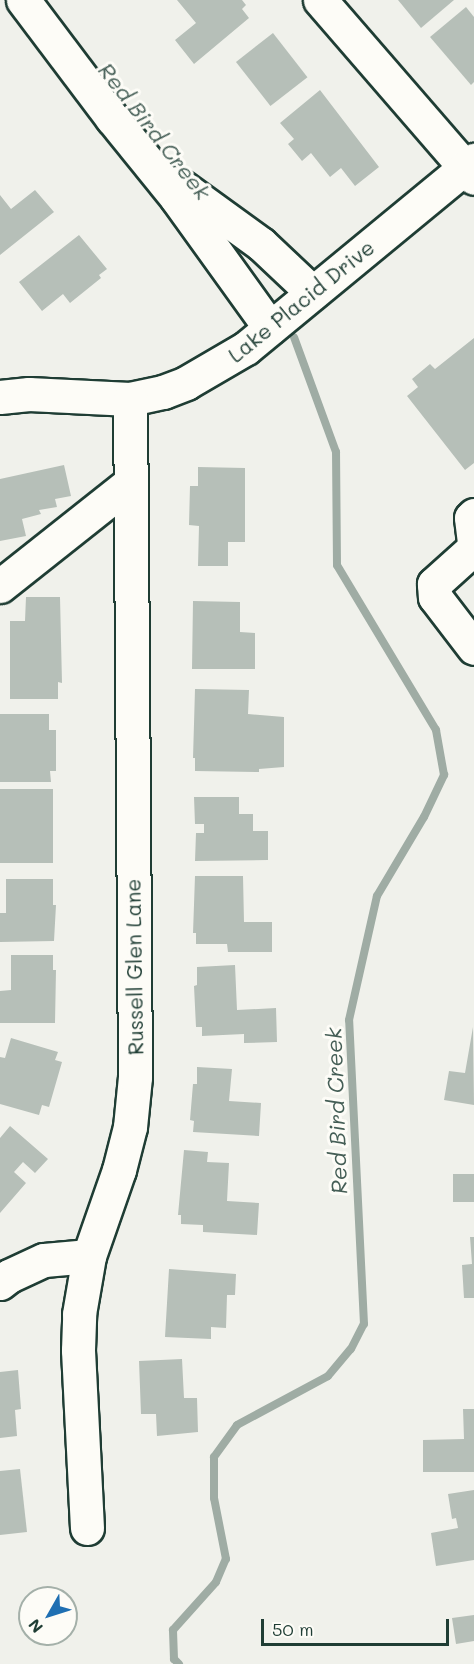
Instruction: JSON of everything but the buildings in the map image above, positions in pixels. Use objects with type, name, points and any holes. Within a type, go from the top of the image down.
[{"type":"street","points":[[23,0],[151,166],[270,328]]},
{"type":"street","points":[[320,0],[471,169]]},
{"type":"street","points":[[151,166],[261,244],[313,293]]},
{"type":"street","name":"Lake Placid Drive","points":[[0,397],[29,394],[130,399],[164,392],[186,383],[224,363],[471,169]]},
{"type":"street","name":"Russell Glen Lane","points":[[87,1528],[78,1350],[79,1314],[89,1256],[119,1170],[130,1127],[135,1077],[130,399]]},
{"type":"street","points":[[0,586],[130,483]]},
{"type":"street","points":[[474,516],[471,518],[474,546],[434,584],[435,597],[474,648]]},
{"type":"street","points":[[0,1283],[44,1260],[89,1256]]},
{"type":"waterway","name":"Red Bird Creek","points":[[179,1664],[174,1659],[173,1630],[216,1582],[226,1559],[214,1498],[214,1457],[237,1425],[328,1376],[351,1349],[364,1324],[349,1020],[377,896],[424,817],[444,775],[436,730],[337,565],[336,452],[294,337]]}]
